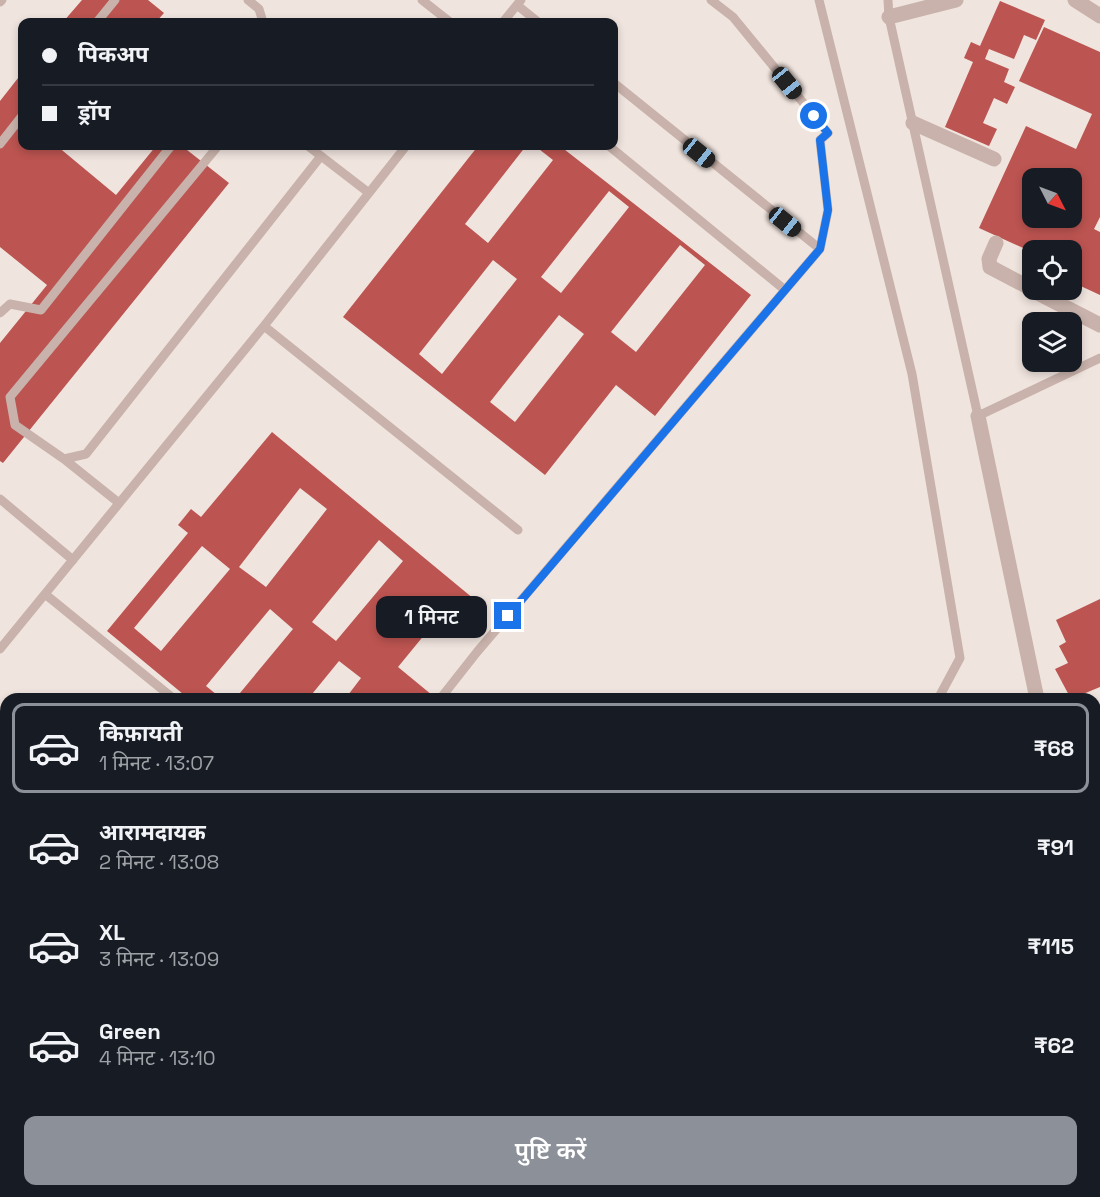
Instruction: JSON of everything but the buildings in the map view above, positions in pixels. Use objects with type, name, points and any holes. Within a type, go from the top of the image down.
[{"type":"street","points":[[889,17],[956,0]]},
{"type":"street","points":[[1075,0],[1100,16]]},
{"type":"street","points":[[913,123],[994,159]]},
{"type":"street","points":[[996,243],[989,259],[990,267],[1022,284]]},
{"type":"street","points":[[1053,300],[1100,325]]},
{"type":"street","points":[[978,416],[1036,693]]},
{"type":"lane","points":[[100,18],[115,0]]},
{"type":"lane","points":[[248,0],[259,9],[262,18]]},
{"type":"lane","points":[[422,0],[445,18]]},
{"type":"lane","points":[[445,693],[477,652],[820,249],[828,210],[820,140],[828,133],[733,17],[711,0]]},
{"type":"lane","points":[[819,0],[914,385],[960,658],[941,693]]},
{"type":"lane","points":[[888,0],[889,17],[978,416],[1100,358]]},
{"type":"lane","points":[[506,18],[519,3],[534,18]]},
{"type":"lane","points":[[618,86],[820,249]]},
{"type":"lane","points":[[0,144],[18,121]]},
{"type":"lane","points":[[0,313],[10,304],[41,310],[168,150]]},
{"type":"lane","points":[[119,503],[64,459],[15,425],[10,397],[215,150]]},
{"type":"lane","points":[[313,150],[369,193]]},
{"type":"lane","points":[[0,649],[264,326],[403,150]]},
{"type":"lane","points":[[614,150],[785,290]]},
{"type":"lane","points":[[64,459],[86,454],[321,156]]},
{"type":"lane","points":[[264,326],[518,530]]},
{"type":"lane","points":[[0,499],[73,560]]},
{"type":"lane","points":[[45,594],[167,693]]},
{"type":"route","points":[[508,616],[820,249],[828,210],[820,140],[828,133],[814,116]]}]
